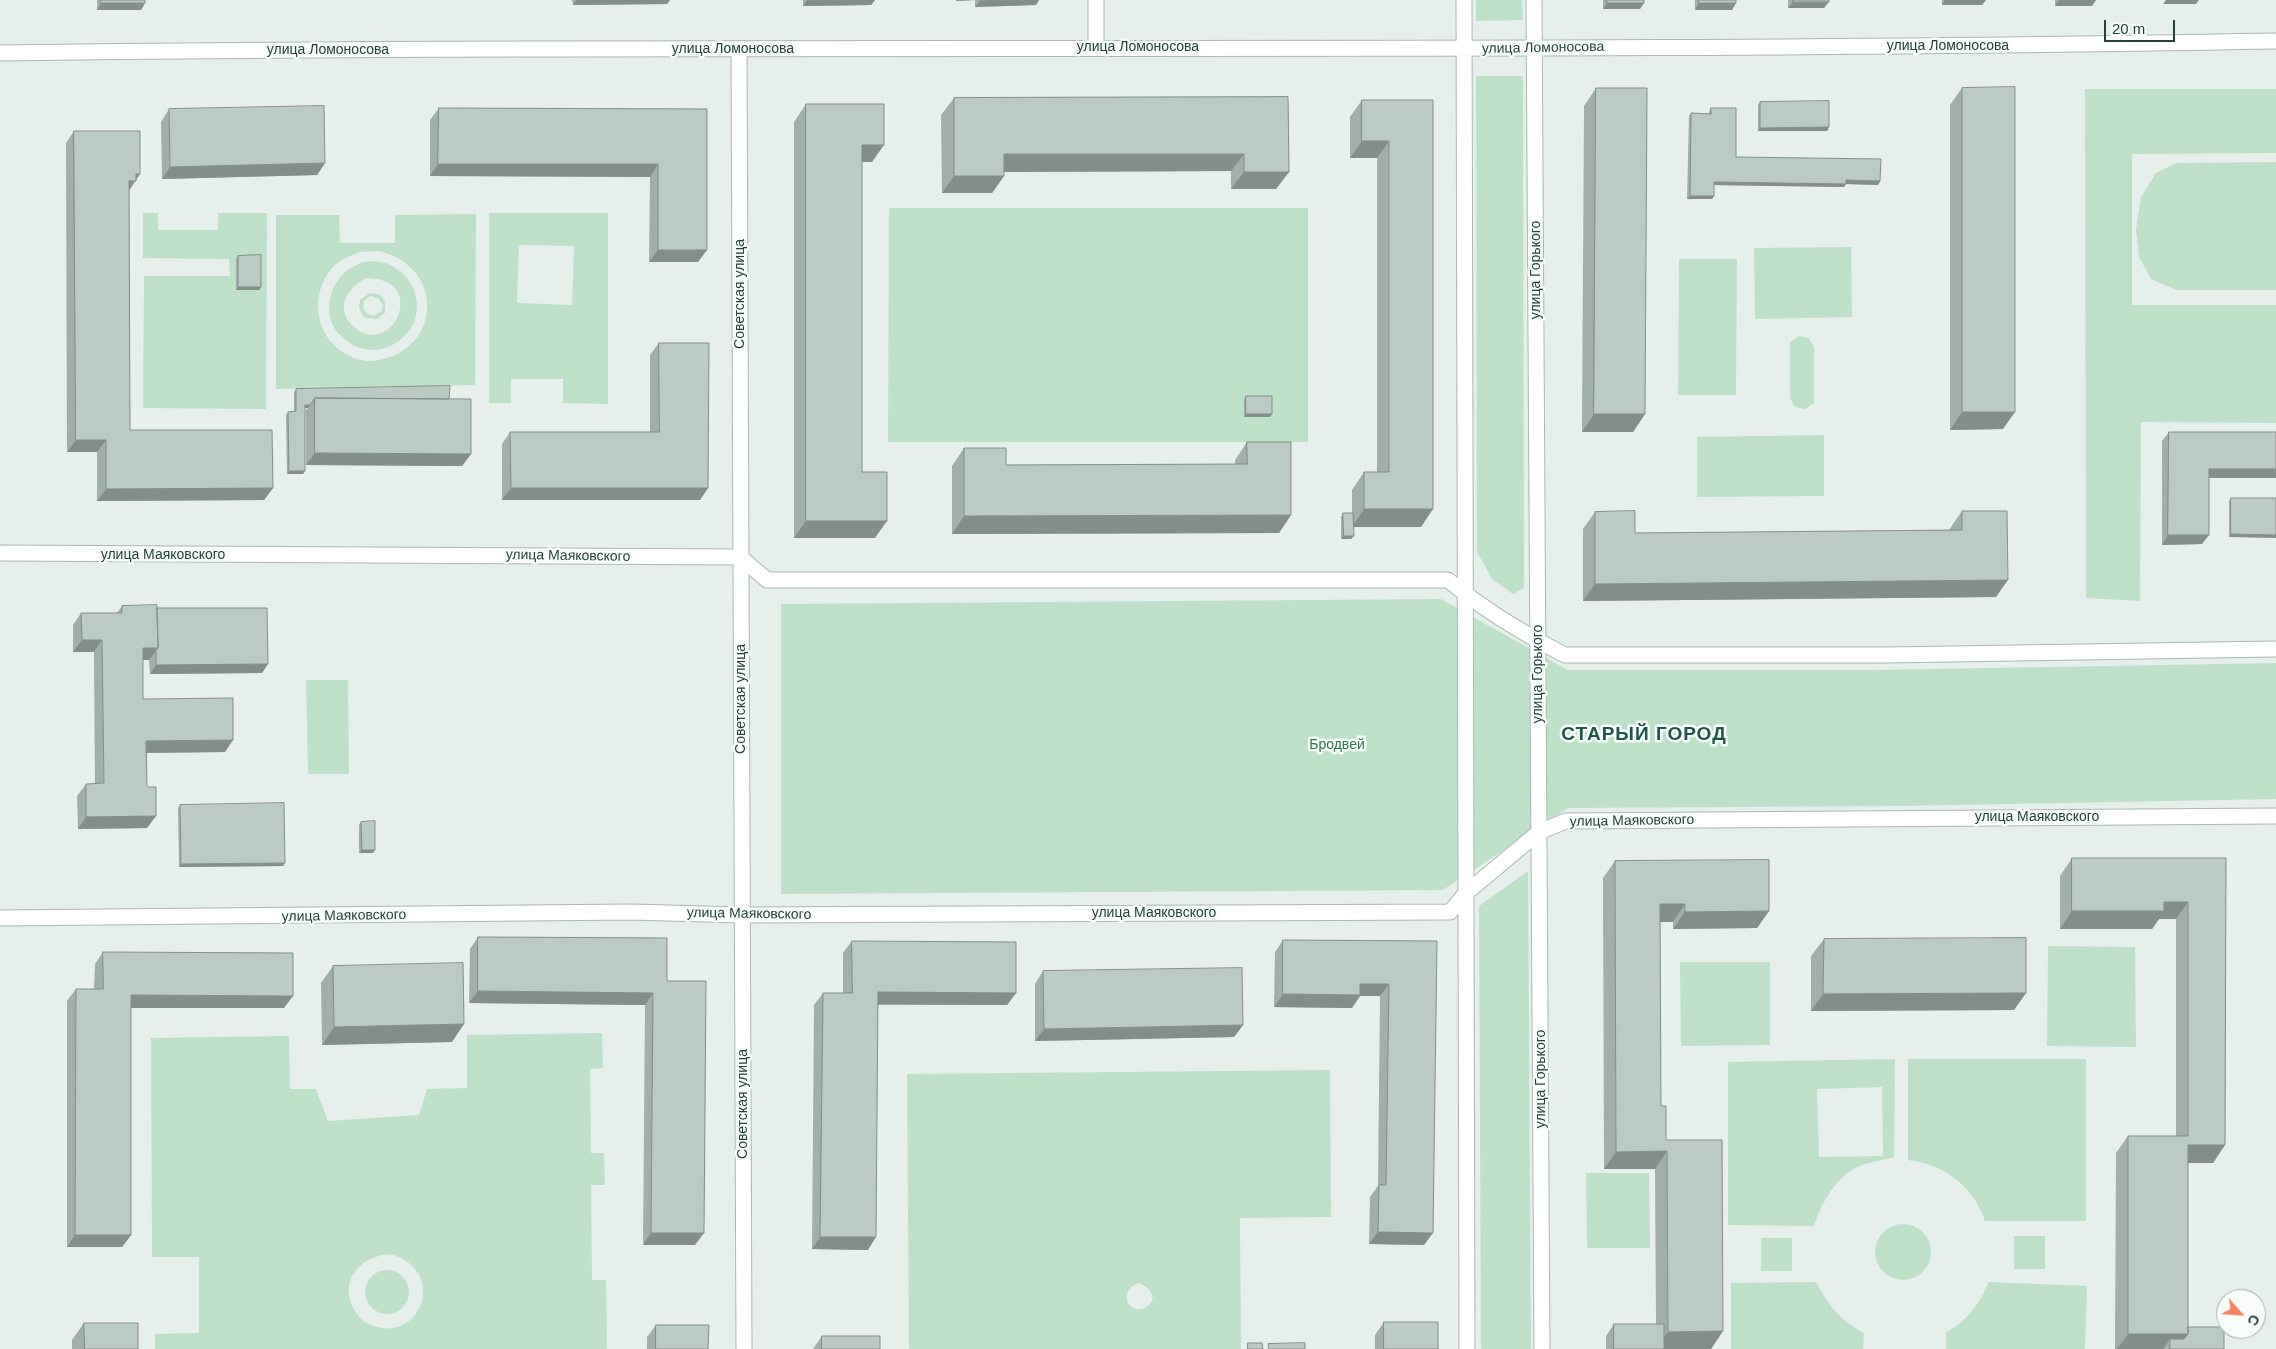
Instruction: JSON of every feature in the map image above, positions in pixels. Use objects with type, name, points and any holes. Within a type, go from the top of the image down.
[{"type":"street","points":[[1096,0],[1096,47]]},
{"type":"street","points":[[1464,0],[1468,1349]]},
{"type":"street","name":"улица Горького","points":[[1534,0],[1542,1349]]},
{"type":"street","name":"улица Ломоносова","points":[[0,53],[1096,47],[1464,49],[2068,45],[2276,41]]},
{"type":"street","name":"Советская улица","points":[[739,48],[744,1349]]},
{"type":"street","name":"улица Маяковского","points":[[0,553],[740,557]]},
{"type":"street","points":[[740,557],[767,580],[1448,580],[1465,594],[1538,641],[1565,655],[1886,655],[2276,649]]},
{"type":"street","name":"улица Маяковского","points":[[0,918],[631,912],[742,915],[1450,912],[1466,893],[1539,832],[1566,821],[2276,816]]},
{"type":"green space","points":[[1476,0],[1522,0],[1523,20],[1476,21]]},
{"type":"green space","points":[[1476,76],[1523,76],[1524,588],[1513,594],[1492,579],[1477,552]]},
{"type":"green space","points":[[2085,89],[2276,89],[2276,153],[2132,154],[2132,305],[2276,305],[2276,423],[2141,422],[2140,601],[2086,598]]},
{"type":"green space","points":[[2276,162],[2276,290],[2176,290],[2151,279],[2139,257],[2136,230],[2141,197],[2156,173],[2176,163]]},
{"type":"green space","points":[[889,208],[1308,208],[1308,442],[888,442]]},
{"type":"green space","points":[[143,213],[158,213],[158,230],[218,230],[218,213],[267,213],[266,409],[143,408],[144,276],[230,276],[229,259],[143,258]]},
{"type":"green space","points":[[489,213],[608,213],[608,404],[563,403],[563,379],[511,379],[511,403],[489,403]],"holes":[[[519,245],[574,246],[572,305],[517,303]]]},
{"type":"green space","points":[[476,214],[475,385],[276,389],[276,215],[339,215],[340,243],[395,243],[395,215]],"holes":[[[360,252],[383,252],[405,263],[418,276],[425,292],[427,309],[423,326],[414,341],[399,353],[373,361],[354,358],[337,348],[326,334],[319,314],[320,292],[329,272],[341,260]]]},
{"type":"green space","points":[[1851,247],[1852,317],[1755,319],[1754,248]]},
{"type":"green space","points":[[1679,259],[1737,259],[1736,395],[1678,395]]},
{"type":"green space","points":[[362,262],[379,262],[393,267],[407,278],[416,298],[416,314],[410,329],[400,340],[386,348],[371,350],[355,346],[340,335],[331,321],[329,304],[333,288],[345,272]],"holes":[[[366,278],[386,282],[397,291],[401,303],[398,316],[390,327],[379,334],[366,334],[351,324],[346,317],[344,310],[346,298],[354,286]]]},
{"type":"green space","points":[[370,293],[380,295],[385,301],[385,313],[377,319],[364,317],[359,308],[360,300]],"holes":[[[370,296],[378,298],[383,305],[382,311],[373,316],[367,314],[363,308],[364,301]]]},
{"type":"green space","points":[[1799,336],[1809,338],[1814,347],[1814,403],[1805,409],[1795,407],[1790,398],[1790,342]]},
{"type":"green space","points":[[1824,435],[1824,496],[1697,497],[1697,437]]},
{"type":"green space","name":"Бродвей","points":[[1441,599],[1568,670],[1875,670],[2276,663],[2276,799],[1901,806],[1568,808],[1443,890],[781,894],[781,604]]},
{"type":"green space","points":[[306,680],[348,680],[349,774],[308,774]]},
{"type":"green space","points":[[1528,871],[1531,1349],[1481,1349],[1479,906]]},
{"type":"green space","points":[[2048,946],[2135,947],[2136,1047],[2047,1046]]},
{"type":"green space","points":[[1680,962],[1770,962],[1770,1045],[1681,1046]]},
{"type":"green space","points":[[602,1033],[603,1068],[590,1069],[591,1153],[604,1153],[605,1185],[591,1185],[592,1280],[606,1280],[607,1349],[155,1349],[155,1334],[199,1333],[199,1257],[152,1257],[151,1038],[289,1036],[290,1089],[316,1089],[328,1121],[419,1115],[427,1089],[467,1088],[467,1035]],"holes":[[[390,1254],[407,1262],[418,1273],[423,1287],[422,1301],[417,1313],[407,1323],[393,1328],[377,1327],[363,1321],[356,1312],[350,1298],[349,1288],[355,1271],[370,1259]]]},
{"type":"green space","points":[[1895,1059],[1894,1157],[1859,1166],[1843,1177],[1827,1196],[1814,1226],[1728,1225],[1728,1062]],"holes":[[[1882,1087],[1883,1156],[1819,1157],[1817,1089]]]},
{"type":"green space","points":[[1908,1059],[2086,1059],[2086,1221],[1985,1221],[1973,1197],[1956,1179],[1933,1166],[1908,1160]]},
{"type":"green space","points":[[1330,1070],[1331,1217],[1240,1218],[1241,1349],[909,1349],[907,1074]],"holes":[[[1138,1283],[1149,1290],[1153,1297],[1150,1304],[1146,1307],[1135,1309],[1128,1302],[1128,1292],[1131,1287]]]},
{"type":"green space","points":[[1586,1173],[1649,1173],[1650,1248],[1587,1248]]},
{"type":"green space","points":[[1903,1224],[1914,1226],[1923,1232],[1929,1241],[1931,1252],[1929,1263],[1923,1272],[1914,1278],[1903,1280],[1892,1278],[1883,1272],[1877,1263],[1875,1252],[1877,1241],[1883,1232],[1892,1226]]},
{"type":"green space","points":[[2014,1236],[2045,1236],[2045,1269],[2014,1269]]},
{"type":"green space","points":[[1761,1238],[1792,1238],[1792,1271],[1761,1271]]},
{"type":"green space","points":[[383,1270],[391,1270],[403,1276],[409,1292],[403,1308],[391,1314],[383,1314],[371,1308],[365,1296],[365,1288],[371,1276]]},
{"type":"green space","points":[[1816,1282],[1836,1312],[1848,1323],[1864,1333],[1863,1349],[1731,1349],[1731,1283]]},
{"type":"green space","points":[[1989,1282],[2087,1286],[2085,1349],[1946,1349],[1946,1332],[1954,1328],[1972,1311]]},
{"type":"building","points":[[101,0],[145,0],[145,3],[101,3]]},
{"type":"building","points":[[1607,0],[1644,0],[1644,3],[1607,3]]},
{"type":"building","points":[[1699,0],[1736,0],[1736,3],[1699,3]]},
{"type":"building","points":[[1793,0],[1829,0],[1829,2],[1793,2]]},
{"type":"building","points":[[2015,87],[2015,412],[1962,412],[1962,88]]},
{"type":"building","points":[[1596,88],[1647,88],[1645,414],[1594,414]]},
{"type":"building","points":[[1288,97],[1289,172],[1244,172],[1244,154],[1004,154],[1004,176],[954,176],[954,98]]},
{"type":"building","points":[[1362,100],[1433,100],[1433,509],[1364,509],[1364,472],[1389,472],[1389,141],[1362,141]]},
{"type":"building","points":[[1829,101],[1829,127],[1760,128],[1760,102]]},
{"type":"building","points":[[806,104],[884,104],[884,145],[862,145],[862,472],[887,472],[887,521],[806,521]]},
{"type":"building","points":[[324,106],[325,163],[170,167],[169,109]]},
{"type":"building","points":[[439,108],[707,109],[707,250],[658,250],[658,164],[438,164]]},
{"type":"building","points":[[1711,108],[1736,108],[1736,157],[1881,159],[1880,181],[1846,180],[1846,184],[1714,182],[1714,196],[1690,196],[1691,113],[1711,114]]},
{"type":"building","points":[[74,131],[140,131],[140,174],[136,174],[136,181],[129,181],[130,430],[272,430],[273,488],[106,489],[106,440],[76,440]]},
{"type":"building","points":[[261,255],[261,287],[238,287],[238,256]]},
{"type":"building","points":[[659,343],[709,343],[708,488],[511,488],[510,432],[659,432]]},
{"type":"building","points":[[450,386],[449,399],[315,398],[310,405],[305,405],[305,471],[289,471],[288,412],[296,411],[296,389]]},
{"type":"building","points":[[1246,396],[1272,396],[1272,414],[1246,414]]},
{"type":"building","points":[[315,398],[471,399],[471,454],[315,453]]},
{"type":"building","points":[[2169,432],[2276,432],[2276,469],[2209,469],[2209,535],[2168,535]]},
{"type":"building","points":[[1247,442],[1291,442],[1291,515],[964,516],[964,448],[1006,448],[1006,465],[1247,464]]},
{"type":"building","points":[[2231,498],[2276,498],[2276,535],[2231,534]]},
{"type":"building","points":[[1635,511],[1635,533],[1962,530],[1962,511],[2007,511],[2008,580],[1595,584],[1595,512]]},
{"type":"building","points":[[1343,513],[1353,513],[1354,536],[1344,536]]},
{"type":"building","points":[[157,605],[158,648],[143,648],[143,699],[233,698],[233,740],[146,741],[147,787],[156,787],[156,816],[86,817],[86,784],[104,783],[102,640],[82,640],[81,613],[122,613],[122,606]]},
{"type":"building","points":[[157,608],[267,608],[268,664],[156,665],[156,650],[158,648]]},
{"type":"building","points":[[284,803],[285,863],[181,864],[180,805]]},
{"type":"building","points":[[375,821],[375,850],[362,850],[361,822]]},
{"type":"building","points":[[2072,858],[2226,858],[2225,1145],[2188,1145],[2188,1334],[2128,1334],[2128,1136],[2188,1136],[2188,902],[2164,902],[2164,911],[2072,911]]},
{"type":"building","points":[[1769,860],[1769,911],[1685,912],[1685,904],[1660,904],[1661,1106],[1666,1106],[1666,1140],[1722,1140],[1723,1331],[1668,1332],[1667,1151],[1616,1152],[1615,861]]},
{"type":"building","points":[[478,937],[667,938],[667,981],[706,981],[704,1233],[651,1233],[653,993],[478,991]]},
{"type":"building","points":[[2026,938],[2026,993],[1823,994],[1824,939]]},
{"type":"building","points":[[1283,940],[1437,941],[1433,1233],[1378,1232],[1379,1185],[1386,1185],[1389,984],[1360,984],[1360,995],[1283,994]]},
{"type":"building","points":[[852,941],[1016,942],[1016,993],[878,992],[876,1237],[820,1237],[823,993],[852,993]]},
{"type":"building","points":[[103,952],[293,953],[293,996],[131,995],[131,1235],[75,1235],[76,989],[103,989]]},
{"type":"building","points":[[463,963],[464,1024],[334,1027],[333,966]]},
{"type":"building","points":[[1242,968],[1243,1025],[1044,1029],[1043,971]]},
{"type":"building","points":[[1384,1322],[1438,1322],[1438,1349],[1384,1349]]},
{"type":"building","points":[[84,1323],[138,1323],[138,1349],[85,1349]]},
{"type":"building","points":[[1614,1324],[1664,1324],[1664,1349],[1614,1349]]},
{"type":"building","points":[[656,1325],[709,1325],[708,1349],[656,1349]]},
{"type":"building","points":[[2188,1327],[2216,1327],[2216,1339],[2224,1339],[2224,1349],[2170,1349],[2170,1339],[2184,1339],[2188,1334]]},
{"type":"building","points":[[822,1336],[880,1336],[880,1349],[822,1349]]},
{"type":"building","points":[[1248,1343],[1262,1343],[1263,1349],[1248,1349]]},
{"type":"building","points":[[1305,1343],[1305,1349],[1269,1349],[1268,1344]]},
{"type":"district","name":"СТАРЫЙ ГОРОД","points":[[1644,735]]}]
